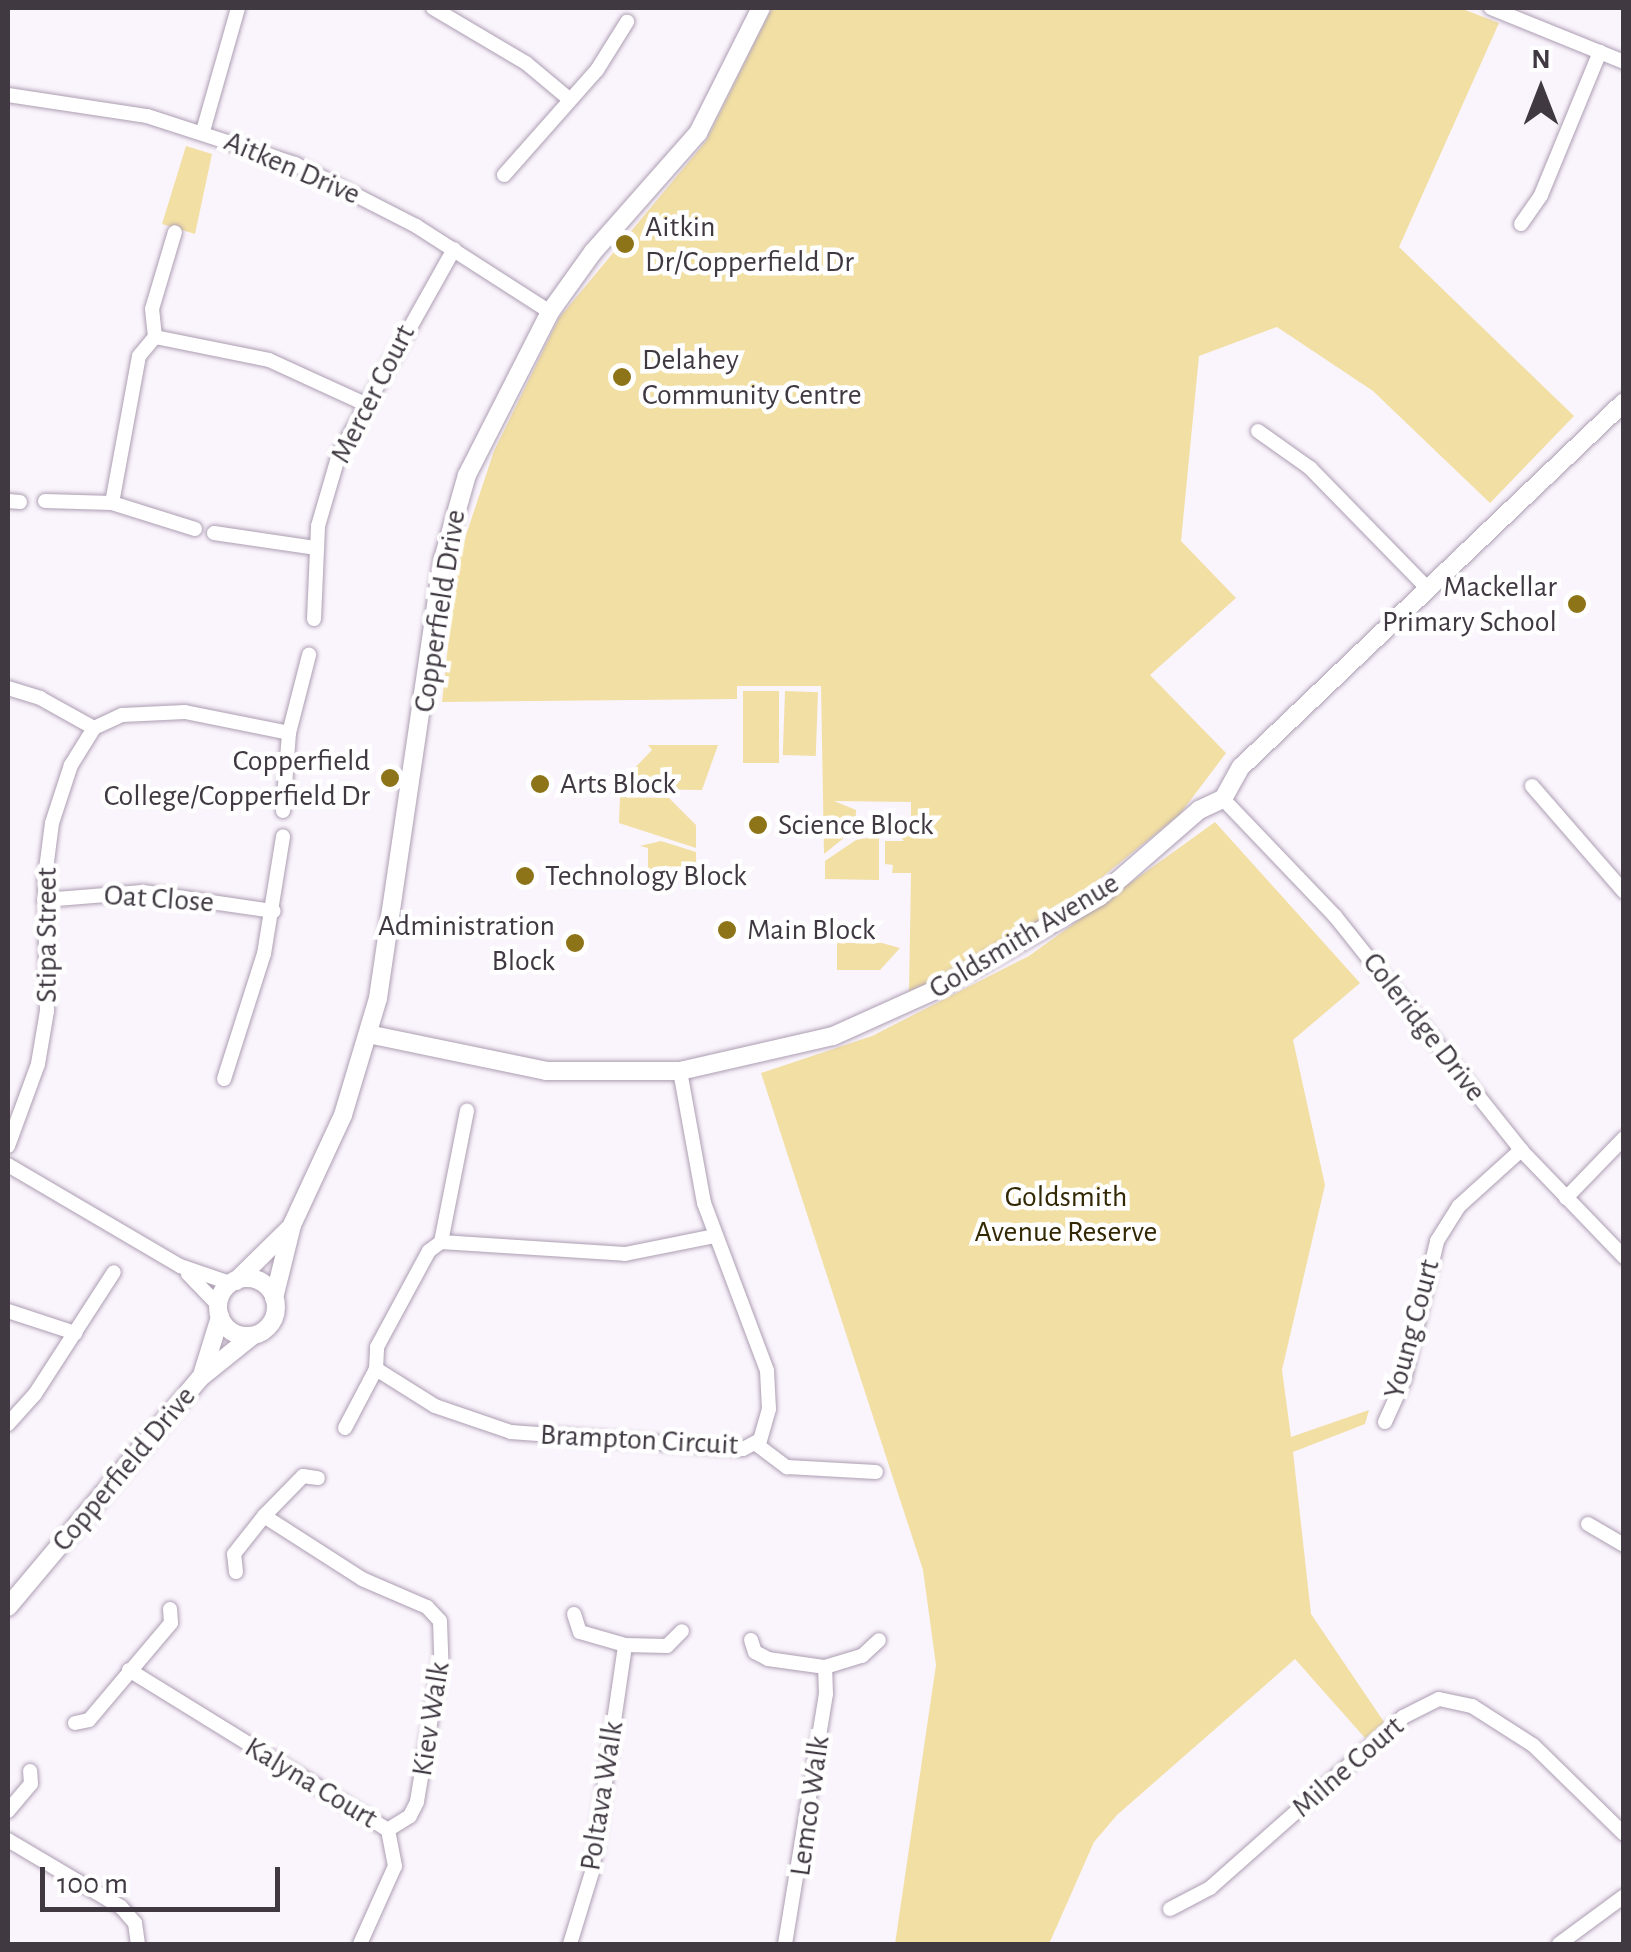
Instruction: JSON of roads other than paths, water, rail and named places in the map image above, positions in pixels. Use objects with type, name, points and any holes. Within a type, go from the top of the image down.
[{"type":"street","points":[[203,131],[238,8]]},
{"type":"street","points":[[433,8],[526,63],[570,99]]},
{"type":"street","name":"Copperfield Drive","points":[[274,1298],[292,1225],[329,1152],[368,1034],[393,922],[448,534],[476,450],[550,312],[593,252],[698,133],[760,8]]},
{"type":"street","points":[[1491,8],[1624,62]]},
{"type":"street","points":[[504,175],[570,99],[626,22]]},
{"type":"street","points":[[1521,224],[1541,196],[1600,52]]},
{"type":"street","name":"Aitken Drive","points":[[8,95],[110,108],[203,131],[332,180],[454,249],[550,312]]},
{"type":"street","points":[[112,502],[139,356],[155,336],[152,310],[175,232]]},
{"type":"street","name":"Mercer Court","points":[[314,619],[315,548],[330,478],[363,404],[454,249]]},
{"type":"street","points":[[155,336],[256,355],[363,404]]},
{"type":"street","name":"Goldsmith Avenue","points":[[368,1034],[546,1071],[680,1071],[833,1036],[944,986],[1099,897],[1198,810],[1223,799],[1241,767],[1624,402]]},
{"type":"street","points":[[1258,431],[1310,468],[1429,590]]},
{"type":"street","points":[[45,501],[112,502],[194,529]]},
{"type":"street","points":[[214,534],[315,548]]},
{"type":"street","points":[[283,811],[289,733],[309,655]]},
{"type":"street","points":[[8,688],[40,698],[94,728],[122,715],[185,712],[289,733]]},
{"type":"street","name":"Stipa Street","points":[[8,1146],[38,1064],[48,1011],[44,900],[59,798],[94,728]]},
{"type":"street","points":[[1532,786],[1624,892]]},
{"type":"street","name":"Coleridge Drive","points":[[1223,799],[1372,958],[1521,1150],[1624,1257]]},
{"type":"street","points":[[224,1078],[274,911],[284,837]]},
{"type":"street","name":"Oat Close","points":[[44,900],[143,892],[274,911]]},
{"type":"street","name":"Brampton Circuit","points":[[376,1369],[435,1406],[512,1432],[646,1437],[730,1448],[756,1444],[766,1430],[768,1371],[714,1236],[693,1162],[680,1071]]},
{"type":"street","points":[[441,1242],[467,1112]]},
{"type":"street","points":[[1566,1198],[1624,1138]]},
{"type":"street","name":"Young Court","points":[[1385,1422],[1404,1380],[1437,1241],[1459,1206],[1521,1150]]},
{"type":"street","points":[[8,1165],[180,1266],[233,1282],[254,1279],[274,1298],[272,1322],[252,1336],[232,1332],[180,1266]]},
{"type":"street","name":"Copperfield Drive","points":[[233,1282],[292,1225]]},
{"type":"street","points":[[345,1428],[376,1369],[376,1348],[429,1251],[441,1242],[625,1254],[714,1236]]},
{"type":"street","points":[[8,1424],[114,1272]]},
{"type":"street","points":[[219,1311],[233,1282]]},
{"type":"street","points":[[8,1311],[75,1333]]},
{"type":"street","name":"Copperfield Drive","points":[[201,1377],[219,1311]]},
{"type":"street","name":"Copperfield Drive","points":[[8,1607],[201,1377],[252,1336]]},
{"type":"street","points":[[756,1444],[786,1467],[876,1472]]},
{"type":"street","points":[[236,1572],[234,1554],[264,1516],[303,1476],[318,1478]]},
{"type":"street","name":"Kiev Walk","points":[[264,1516],[362,1579],[427,1607],[440,1621],[441,1658],[418,1802],[410,1816],[388,1830]]},
{"type":"street","points":[[1588,1524],[1624,1545]]},
{"type":"street","points":[[74,1723],[90,1720],[171,1624],[170,1609]]},
{"type":"street","points":[[574,1614],[580,1632],[625,1645],[668,1646],[682,1631]]},
{"type":"street","points":[[752,1640],[755,1652],[768,1658],[825,1667],[862,1656],[879,1640]]},
{"type":"street","name":"Poltava Walk","points":[[570,1944],[592,1872],[625,1645]]},
{"type":"street","name":"Lemco Walk","points":[[785,1944],[816,1768],[825,1667]]},
{"type":"street","name":"Kalyna Court","points":[[129,1670],[388,1830],[396,1866],[360,1944]]},
{"type":"street","name":"Milne Court","points":[[1170,1908],[1210,1888],[1403,1717],[1439,1699],[1472,1706],[1533,1745],[1624,1834]]},
{"type":"street","points":[[8,1811],[32,1784],[30,1770]]},
{"type":"street","points":[[8,1840],[121,1908],[135,1924],[138,1944]]},
{"type":"street","points":[[1559,1944],[1624,1896]]},
{"type":"place","name":"Aitkin Dr/Copperfield Dr","points":[[625,244]]},
{"type":"place","name":"Delahey Community Centre","points":[[622,377]]},
{"type":"place","name":"Mackellar Primary School","points":[[1577,604]]},
{"type":"place","name":"Copperfield College/Copperfield Dr","points":[[390,778]]},
{"type":"place","name":"Arts Block","points":[[540,784]]},
{"type":"place","name":"Science Block","points":[[758,825]]},
{"type":"place","name":"Technology Block","points":[[525,876]]},
{"type":"place","name":"Main Block","points":[[727,930]]},
{"type":"place","name":"Administration Block","points":[[575,943]]},
{"type":"park label","name":"Goldsmith Avenue Reserve","points":[[1066,1214]]}]
